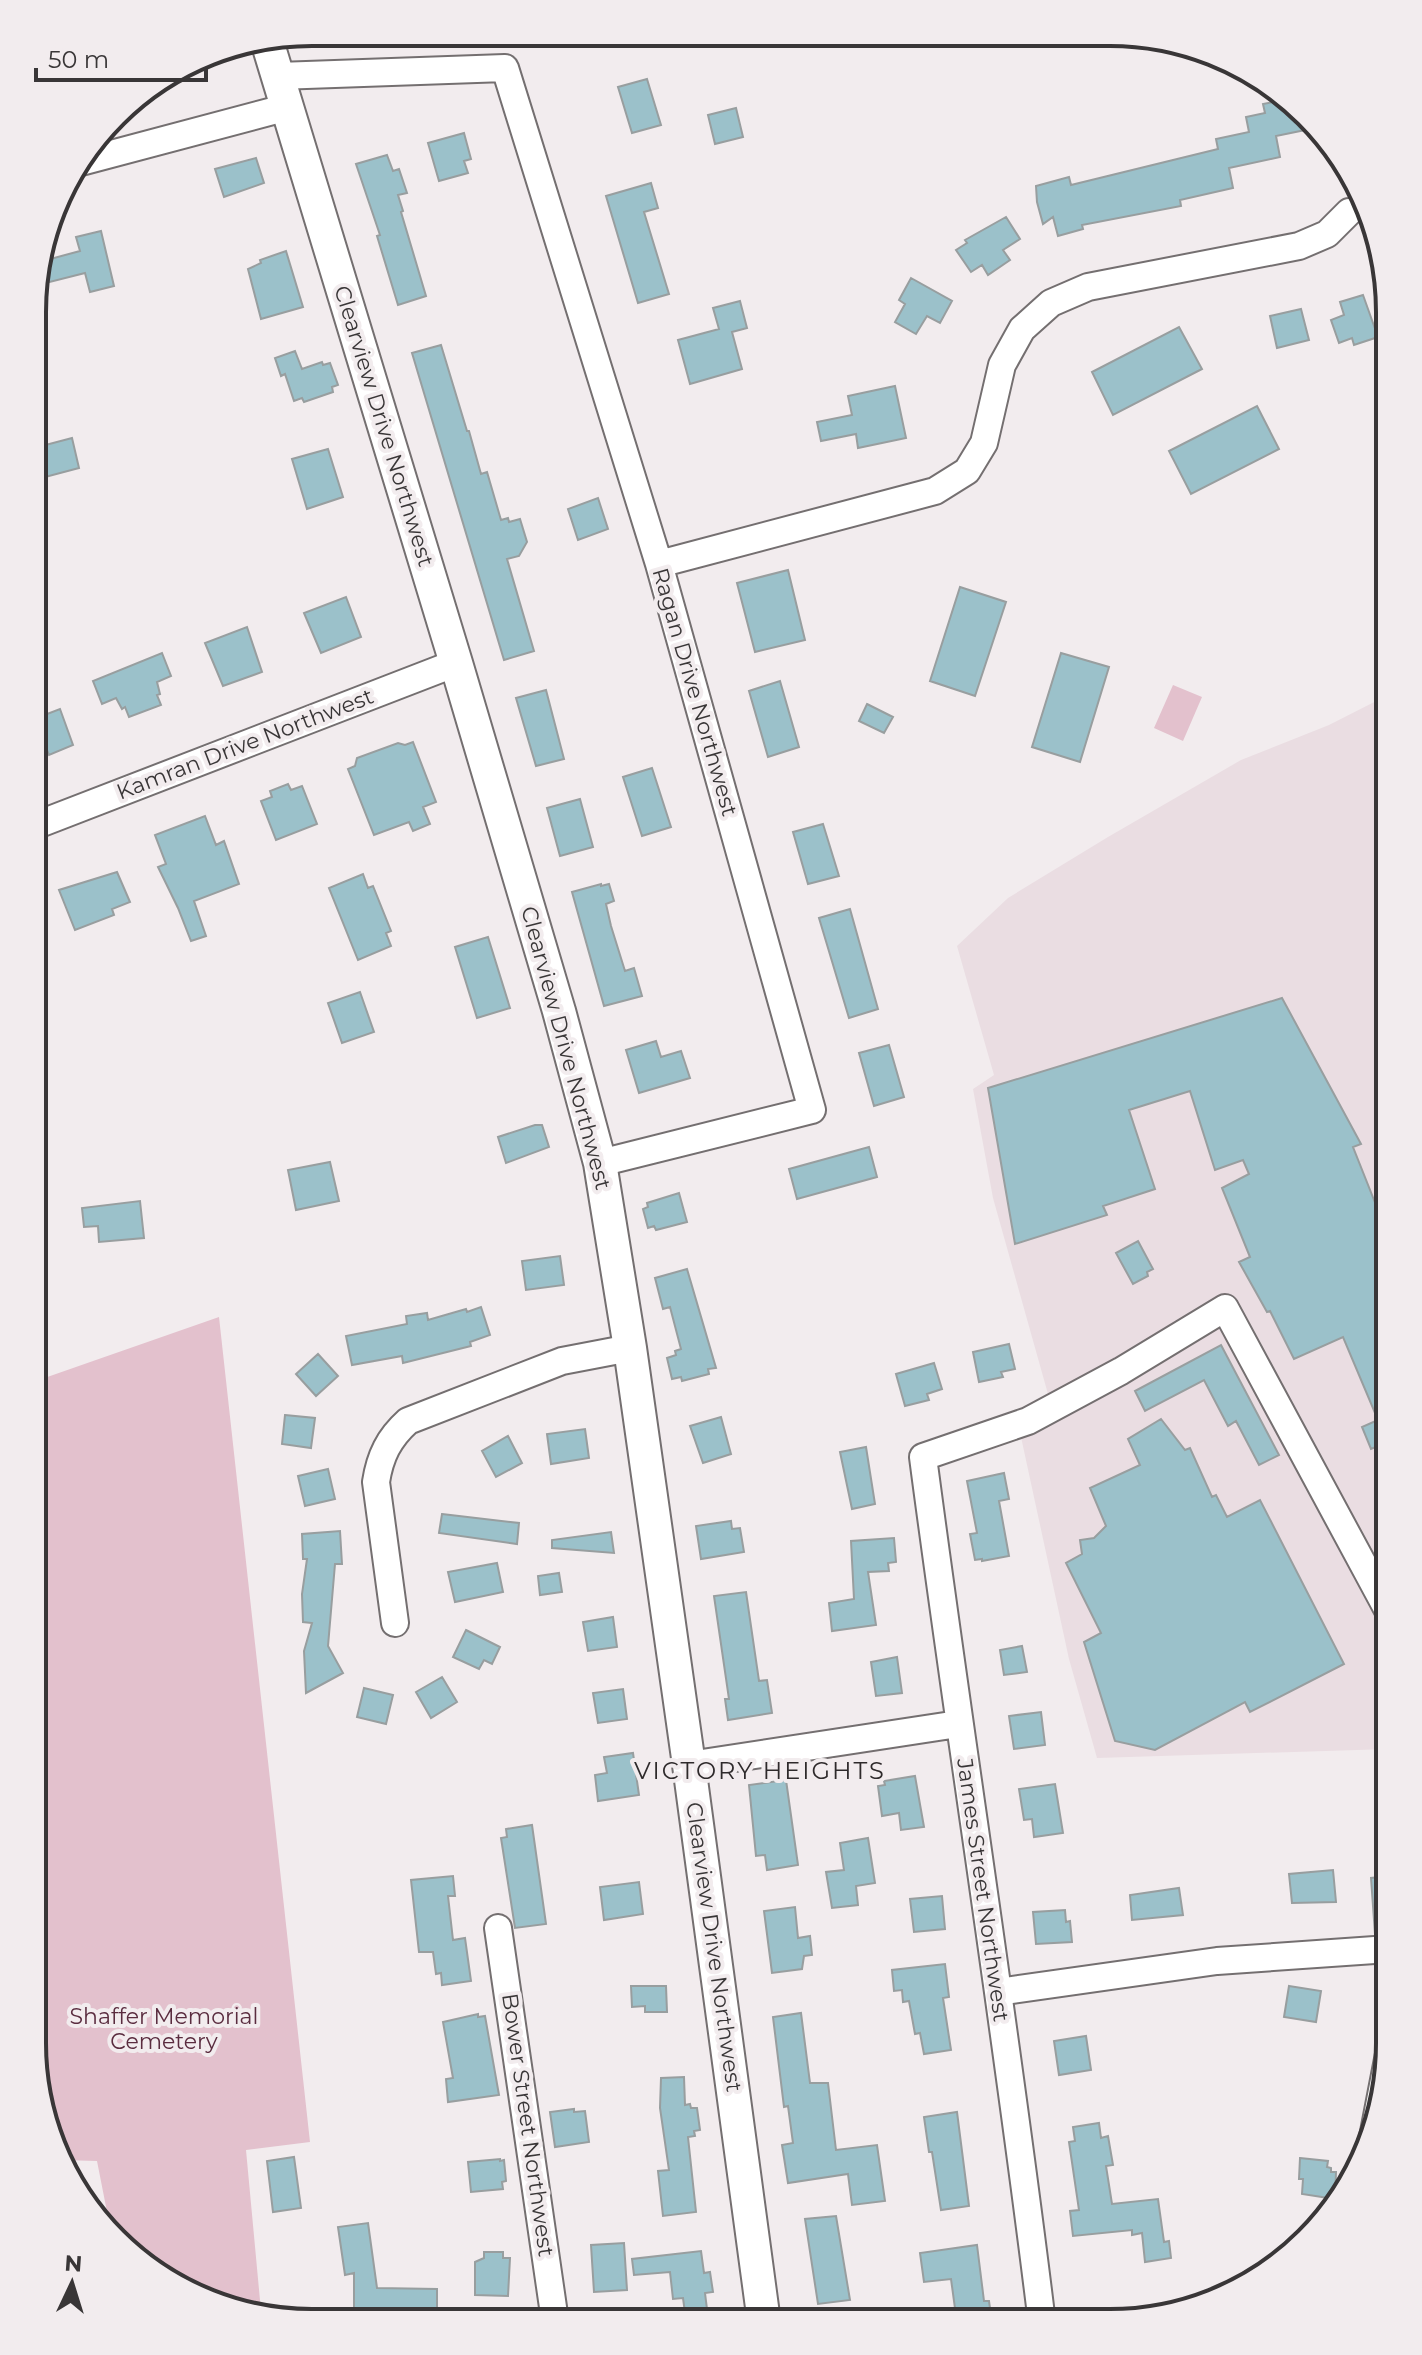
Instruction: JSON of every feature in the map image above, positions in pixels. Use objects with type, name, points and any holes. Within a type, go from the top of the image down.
[{"type":"street","name":"Clearview Drive Northwest","points":[[270,50],[456,663],[559,1011],[600,1163],[630,1348],[762,2309]]},
{"type":"street","name":"Ragan Drive Northwest","points":[[278,76],[505,68],[659,564],[812,1110],[600,1163]]},
{"type":"street","points":[[96,158],[288,107]]},
{"type":"street","points":[[659,564],[935,491],[967,471],[984,443],[1002,365],[1022,329],[1051,303],[1088,287],[1299,246],[1327,234],[1349,212]]},
{"type":"street","name":"Kamran Drive Northwest","points":[[46,821],[456,663]]},
{"type":"street","name":"James Street Northwest","points":[[1040,2309],[923,1457],[1028,1421],[1121,1371],[1225,1308],[1375,1587]]},
{"type":"street","points":[[395,1623],[376,1482],[379,1464],[396,1432],[408,1421],[562,1361],[630,1348]]},
{"type":"street","points":[[689,1765],[958,1724]]},
{"type":"street","name":"Bower Street Northwest","points":[[498,1928],[553,2309]]},
{"type":"street","points":[[998,1992],[1217,1961],[1375,1950]]},
{"type":"shaded area","points":[[1376,701],[1375,1749],[1097,1758],[1069,1659],[1021,1437],[1055,1419],[993,1198],[973,1089],[994,1075],[957,946],[1008,898],[1108,837],[1241,760],[1329,725]]},
{"type":"green space","points":[[1173,685],[1202,697],[1183,741],[1154,728]]},
{"type":"green space","name":"Shaffer Memorial Cemetery","points":[[219,1317],[310,2142],[246,2150],[260,2304],[210,2289],[179,2273],[150,2254],[124,2231],[107,2212],[97,2161],[74,2160],[51,2095],[46,2043],[46,1377]]},
{"type":"building","points":[[647,79],[661,125],[632,133],[618,87]]},
{"type":"building","points":[[1273,102],[1304,130],[1276,136],[1280,157],[1229,168],[1233,188],[1180,200],[1181,206],[1082,225],[1083,229],[1058,236],[1053,217],[1043,224],[1036,186],[1069,177],[1071,185],[1218,149],[1216,139],[1249,132],[1246,117],[1265,113],[1263,104]]},
{"type":"building","points":[[736,108],[743,137],[715,144],[708,115]]},
{"type":"building","points":[[464,133],[471,159],[464,161],[468,173],[439,181],[428,143]]},
{"type":"building","points":[[387,155],[393,171],[399,169],[407,193],[398,195],[401,212],[426,296],[398,305],[377,236],[380,235],[356,164]]},
{"type":"building","points":[[256,158],[264,183],[224,197],[215,169]]},
{"type":"building","points":[[651,183],[658,208],[644,212],[669,294],[638,303],[606,196]]},
{"type":"building","points":[[1006,217],[1020,239],[1003,250],[1010,260],[988,275],[982,265],[971,272],[956,250],[967,243],[965,240]]},
{"type":"building","points":[[101,231],[114,286],[90,292],[85,273],[48,283],[52,259],[80,251],[76,237]]},
{"type":"building","points":[[286,251],[303,307],[261,319],[248,269],[261,263],[260,260]]},
{"type":"building","points":[[911,278],[952,301],[940,323],[927,316],[916,334],[895,322],[905,304],[899,300]]},
{"type":"building","points":[[1363,295],[1376,338],[1354,345],[1352,338],[1339,343],[1331,320],[1344,315],[1340,302]]},
{"type":"building","points":[[740,301],[747,328],[732,332],[742,369],[690,384],[678,340],[719,329],[713,308]]},
{"type":"building","points":[[1301,309],[1309,340],[1277,348],[1270,316]]},
{"type":"building","points":[[1179,327],[1202,369],[1113,415],[1092,372]]},
{"type":"building","points":[[441,345],[481,474],[487,472],[501,520],[508,518],[509,522],[520,519],[527,542],[519,556],[507,559],[534,651],[504,660],[412,353]]},
{"type":"building","points":[[295,351],[302,369],[322,362],[323,365],[330,363],[338,385],[332,387],[333,392],[304,402],[302,398],[294,401],[285,374],[281,376],[275,358]]},
{"type":"building","points":[[895,386],[906,438],[858,448],[856,434],[821,441],[817,422],[852,415],[848,396]]},
{"type":"building","points":[[1257,406],[1279,449],[1191,494],[1169,451]]},
{"type":"building","points":[[72,438],[79,468],[46,477],[46,445]]},
{"type":"building","points":[[328,449],[343,497],[307,509],[292,459]]},
{"type":"building","points":[[598,498],[608,529],[578,540],[568,509]]},
{"type":"building","points":[[788,570],[805,640],[755,652],[737,583]]},
{"type":"building","points":[[960,587],[1006,602],[975,696],[930,681]]},
{"type":"building","points":[[346,597],[361,637],[321,653],[304,613]]},
{"type":"building","points":[[247,627],[262,672],[223,686],[205,643]]},
{"type":"building","points":[[162,653],[171,676],[157,682],[161,705],[129,717],[116,698],[102,704],[93,681]]},
{"type":"building","points":[[1061,653],[1109,667],[1080,762],[1032,747]]},
{"type":"building","points":[[780,681],[799,747],[768,757],[749,691]]},
{"type":"building","points":[[546,690],[564,759],[536,766],[516,698]]},
{"type":"building","points":[[867,704],[893,717],[884,733],[859,721]]},
{"type":"building","points":[[60,709],[73,745],[49,755],[46,750],[46,714]]},
{"type":"building","points":[[413,742],[436,802],[423,807],[430,824],[413,831],[409,822],[374,835],[348,769],[355,766],[357,758],[398,743],[405,745]]},
{"type":"building","points":[[652,768],[671,827],[642,836],[623,777]]},
{"type":"building","points":[[288,784],[291,790],[302,786],[317,824],[276,840],[261,801],[272,797],[270,791]]},
{"type":"building","points":[[580,799],[593,847],[560,856],[547,808]]},
{"type":"building","points":[[205,816],[216,845],[224,841],[239,884],[194,901],[206,936],[191,941],[158,867],[166,864],[155,835]]},
{"type":"building","points":[[823,824],[839,876],[808,884],[793,832]]},
{"type":"building","points":[[117,872],[130,902],[112,909],[114,915],[75,930],[59,890]]},
{"type":"building","points":[[363,874],[368,888],[373,886],[391,931],[386,933],[391,946],[358,960],[329,888]]},
{"type":"building","points":[[609,884],[614,901],[606,904],[611,926],[625,971],[634,968],[642,996],[604,1006],[572,892]]},
{"type":"building","points":[[850,909],[878,1009],[849,1018],[819,918]]},
{"type":"building","points":[[488,937],[510,1008],[477,1018],[455,947]]},
{"type":"building","points":[[360,992],[374,1032],[342,1043],[328,1003]]},
{"type":"building","points":[[1282,998],[1361,1144],[1353,1147],[1375,1204],[1375,1414],[1343,1337],[1294,1359],[1270,1311],[1267,1312],[1239,1262],[1250,1257],[1222,1188],[1249,1174],[1243,1160],[1215,1170],[1190,1091],[1129,1110],[1155,1189],[1103,1206],[1107,1215],[1015,1244],[988,1088]]},
{"type":"building","points":[[656,1041],[661,1057],[681,1051],[690,1078],[639,1093],[626,1050]]},
{"type":"building","points":[[889,1045],[904,1097],[874,1106],[859,1053]]},
{"type":"building","points":[[542,1125],[549,1147],[506,1163],[498,1137]]},
{"type":"building","points":[[869,1147],[877,1177],[797,1199],[789,1169]]},
{"type":"building","points":[[330,1162],[339,1201],[296,1210],[288,1170]]},
{"type":"building","points":[[679,1193],[687,1222],[656,1230],[654,1226],[648,1228],[643,1209],[648,1207],[647,1203]]},
{"type":"building","points":[[140,1201],[144,1238],[99,1242],[98,1226],[84,1227],[82,1208]]},
{"type":"building","points":[[1138,1241],[1153,1269],[1147,1272],[1148,1276],[1133,1284],[1116,1253]]},
{"type":"building","points":[[560,1256],[564,1285],[526,1290],[522,1261]]},
{"type":"building","points":[[687,1269],[716,1368],[708,1369],[709,1374],[682,1381],[681,1377],[672,1379],[667,1358],[681,1349],[670,1307],[663,1309],[655,1278]]},
{"type":"building","points":[[481,1307],[490,1335],[470,1342],[471,1346],[403,1363],[402,1356],[352,1365],[346,1336],[407,1324],[406,1316],[427,1313],[428,1320]]},
{"type":"building","points":[[1009,1344],[1015,1369],[1001,1372],[1003,1377],[979,1382],[973,1352]]},
{"type":"building","points":[[1221,1345],[1279,1455],[1259,1465],[1236,1421],[1228,1426],[1204,1380],[1145,1411],[1135,1391]]},
{"type":"building","points":[[318,1354],[338,1376],[316,1396],[296,1374]]},
{"type":"building","points":[[934,1363],[942,1389],[927,1394],[929,1400],[905,1406],[896,1374]]},
{"type":"building","points":[[285,1415],[315,1418],[311,1448],[282,1444]]},
{"type":"building","points":[[721,1417],[731,1454],[703,1463],[690,1426]]},
{"type":"building","points":[[1161,1419],[1185,1450],[1190,1448],[1212,1497],[1216,1495],[1227,1517],[1260,1500],[1344,1664],[1250,1712],[1245,1702],[1155,1750],[1115,1741],[1084,1642],[1101,1633],[1066,1563],[1082,1554],[1080,1540],[1094,1538],[1106,1526],[1090,1488],[1140,1465],[1128,1439]]},
{"type":"building","points":[[1375,1421],[1375,1447],[1371,1449],[1362,1427]]},
{"type":"building","points":[[585,1429],[589,1458],[551,1464],[547,1434]]},
{"type":"building","points":[[508,1436],[522,1463],[496,1477],[482,1451]]},
{"type":"building","points":[[866,1447],[875,1504],[852,1509],[840,1452]]},
{"type":"building","points":[[328,1469],[335,1499],[305,1506],[298,1476]]},
{"type":"building","points":[[1004,1473],[1009,1499],[999,1501],[1009,1556],[975,1560],[970,1534],[977,1533],[967,1481]]},
{"type":"building","points":[[442,1514],[519,1523],[517,1544],[439,1533]]},
{"type":"building","points":[[731,1521],[732,1529],[740,1528],[744,1552],[701,1559],[696,1526]]},
{"type":"building","points":[[340,1531],[342,1564],[335,1564],[328,1646],[343,1673],[306,1693],[304,1651],[312,1623],[303,1622],[302,1594],[307,1559],[303,1559],[302,1534]]},
{"type":"building","points":[[611,1532],[614,1553],[552,1548],[552,1540]]},
{"type":"building","points":[[894,1538],[896,1562],[888,1563],[889,1571],[868,1572],[876,1625],[832,1631],[829,1603],[854,1599],[851,1541]]},
{"type":"building","points":[[497,1563],[503,1592],[455,1602],[448,1572]]},
{"type":"building","points":[[559,1573],[562,1592],[540,1595],[538,1576]]},
{"type":"building","points":[[746,1592],[759,1681],[767,1680],[772,1713],[728,1720],[725,1699],[729,1699],[714,1596]]},
{"type":"building","points":[[613,1617],[617,1647],[588,1651],[583,1622]]},
{"type":"building","points":[[466,1630],[500,1647],[492,1664],[484,1660],[479,1669],[453,1657]]},
{"type":"building","points":[[1022,1646],[1027,1672],[1004,1675],[1000,1650]]},
{"type":"building","points":[[897,1657],[902,1693],[876,1696],[871,1662]]},
{"type":"building","points":[[442,1677],[457,1702],[431,1718],[416,1692]]},
{"type":"building","points":[[364,1688],[393,1695],[386,1724],[357,1717]]},
{"type":"building","points":[[623,1689],[627,1719],[598,1723],[593,1693]]},
{"type":"building","points":[[1041,1712],[1045,1745],[1014,1749],[1009,1716]]},
{"type":"building","points":[[633,1753],[639,1795],[598,1801],[595,1775],[607,1773],[604,1757]]},
{"type":"building","points":[[915,1776],[924,1827],[901,1830],[899,1813],[882,1816],[878,1786],[885,1785],[884,1781]]},
{"type":"building","points":[[786,1780],[798,1865],[767,1870],[765,1855],[756,1856],[749,1785]]},
{"type":"building","points":[[1055,1784],[1063,1833],[1034,1837],[1032,1819],[1024,1820],[1019,1789]]},
{"type":"building","points":[[532,1825],[546,1924],[515,1928],[501,1838],[507,1837],[506,1829]]},
{"type":"building","points":[[868,1838],[875,1883],[856,1886],[858,1905],[832,1908],[826,1872],[844,1870],[840,1843]]},
{"type":"building","points":[[1333,1870],[1336,1902],[1292,1903],[1289,1874]]},
{"type":"building","points":[[453,1876],[455,1896],[448,1896],[453,1940],[465,1938],[471,1981],[442,1985],[441,1973],[436,1974],[433,1952],[419,1952],[411,1880]]},
{"type":"building","points":[[1371,1878],[1375,1878],[1375,1934],[1375,1934]]},
{"type":"building","points":[[639,1882],[643,1914],[604,1920],[600,1887]]},
{"type":"building","points":[[1179,1888],[1183,1915],[1132,1920],[1130,1895]]},
{"type":"building","points":[[942,1896],[945,1929],[914,1932],[910,1899]]},
{"type":"building","points":[[795,1907],[798,1938],[810,1936],[812,1955],[804,1956],[802,1969],[772,1973],[764,1911]]},
{"type":"building","points":[[1065,1910],[1066,1922],[1070,1921],[1072,1942],[1036,1944],[1033,1912]]},
{"type":"building","points":[[945,1964],[949,1997],[943,1998],[951,2050],[924,2054],[920,2033],[915,2034],[909,2001],[903,2002],[902,1990],[894,1991],[892,1970]]},
{"type":"building","points":[[631,1986],[666,1986],[667,2012],[645,2012],[645,2006],[632,2007]]},
{"type":"building","points":[[1289,1986],[1321,1991],[1316,2022],[1284,2017]]},
{"type":"building","points":[[801,2013],[810,2083],[828,2083],[836,2150],[877,2145],[885,2201],[852,2205],[848,2174],[788,2183],[782,2145],[793,2143],[788,2106],[784,2107],[773,2017]]},
{"type":"building","points":[[478,2014],[478,2017],[485,2016],[499,2095],[448,2102],[446,2079],[453,2078],[443,2022]]},
{"type":"building","points":[[1086,2036],[1091,2070],[1059,2075],[1054,2041]]},
{"type":"building","points":[[684,2077],[685,2105],[697,2108],[700,2130],[694,2131],[695,2136],[688,2137],[696,2212],[663,2216],[658,2171],[669,2170],[660,2108],[661,2078]]},
{"type":"building","points":[[574,2109],[574,2112],[585,2111],[589,2142],[555,2147],[550,2112]]},
{"type":"building","points":[[957,2112],[969,2206],[941,2210],[924,2117]]},
{"type":"building","points":[[1099,2123],[1101,2138],[1108,2136],[1113,2165],[1106,2166],[1112,2204],[1158,2199],[1164,2242],[1169,2241],[1171,2258],[1145,2262],[1142,2233],[1132,2235],[1132,2230],[1073,2236],[1070,2211],[1079,2210],[1069,2142],[1075,2141],[1073,2127]]},
{"type":"building","points":[[294,2157],[301,2208],[273,2212],[267,2161]]},
{"type":"building","points":[[1300,2158],[1328,2161],[1327,2167],[1331,2168],[1331,2172],[1336,2172],[1336,2183],[1326,2198],[1302,2194],[1303,2179],[1299,2179]]},
{"type":"building","points":[[504,2160],[506,2181],[502,2182],[503,2189],[471,2192],[468,2162]]},
{"type":"building","points":[[836,2216],[850,2300],[818,2304],[805,2219]]},
{"type":"building","points":[[368,2223],[377,2288],[437,2289],[437,2309],[354,2309],[354,2273],[345,2275],[338,2227]]},
{"type":"building","points":[[624,2243],[627,2290],[594,2292],[591,2245]]},
{"type":"building","points":[[977,2245],[984,2301],[989,2301],[990,2309],[955,2309],[951,2279],[924,2282],[920,2253]]},
{"type":"building","points":[[701,2251],[704,2273],[710,2272],[713,2292],[705,2293],[707,2309],[684,2309],[683,2298],[673,2299],[670,2272],[634,2275],[632,2259]]},
{"type":"building","points":[[484,2252],[503,2252],[503,2258],[510,2258],[508,2296],[475,2295],[475,2262],[484,2258]]},
{"type":"district","name":"VICTORY HEIGHTS","points":[[760,1770]]}]
